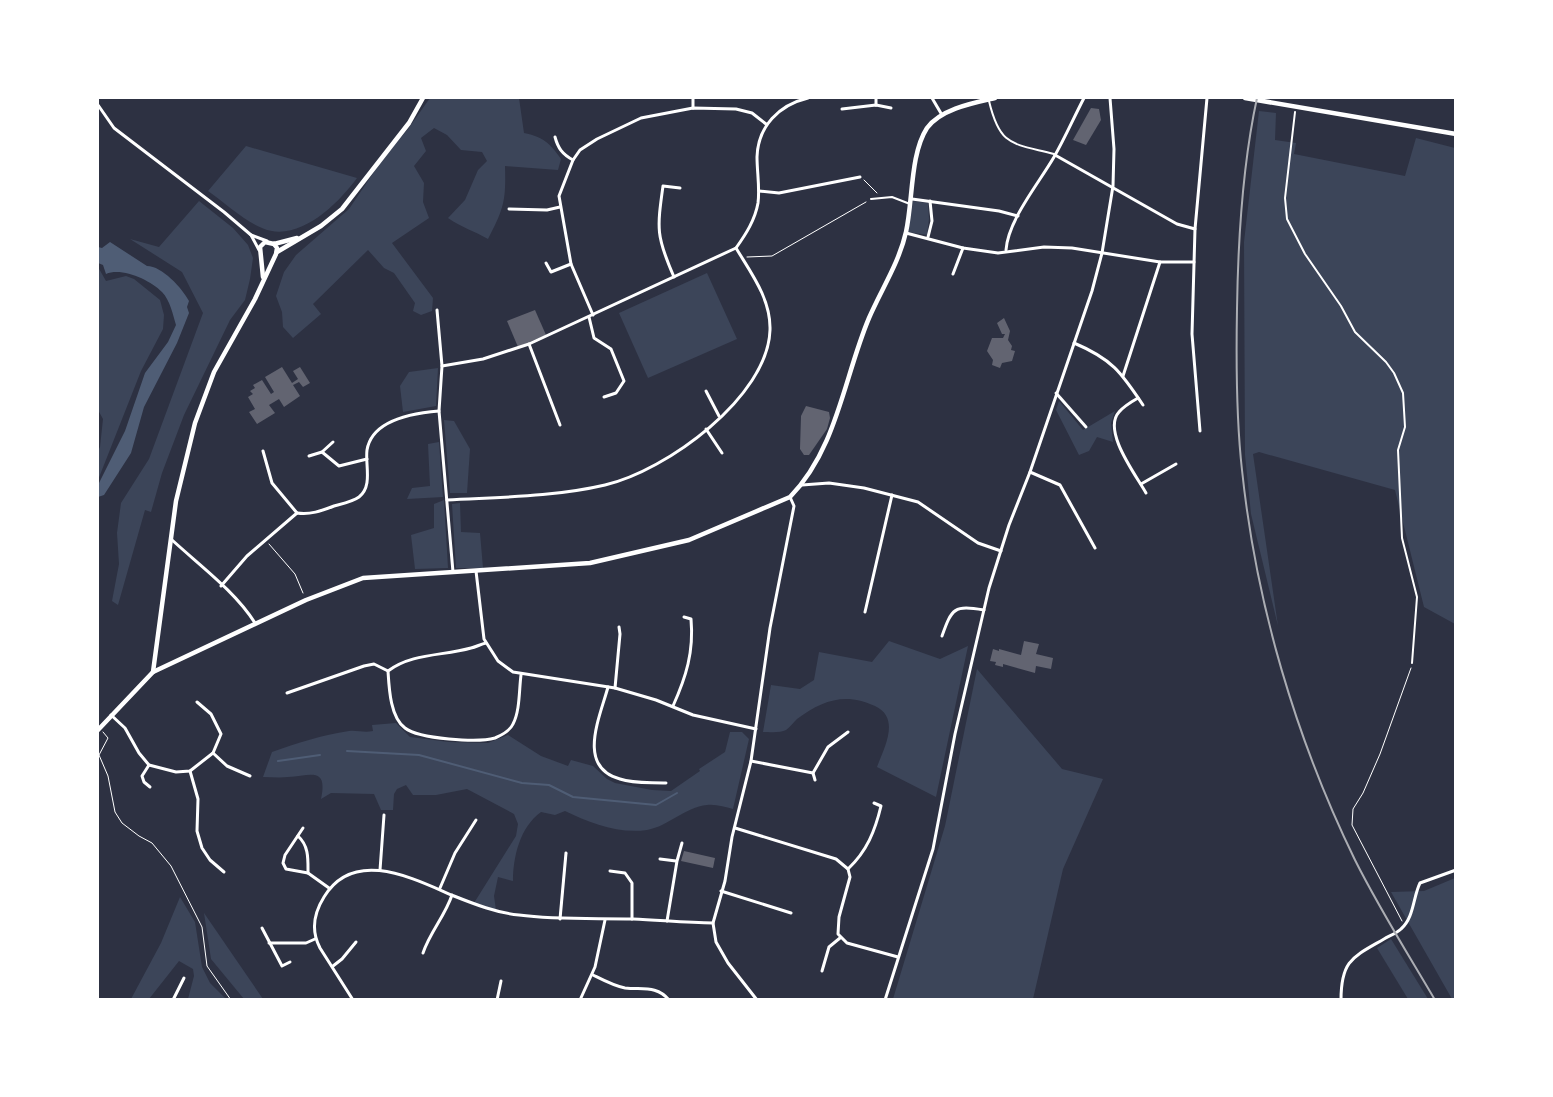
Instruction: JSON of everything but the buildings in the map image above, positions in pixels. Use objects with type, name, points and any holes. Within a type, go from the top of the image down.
[{"type":"street","points":[[262,256],[269,259],[320,226],[342,209],[409,123],[423,98]]},
{"type":"street","points":[[692,108],[693,98]]},
{"type":"street","points":[[442,366],[483,359],[529,344],[736,248],[748,230],[754,216],[759,191],[758,146],[766,124],[781,109],[808,98]]},
{"type":"street","points":[[876,98],[876,105]]},
{"type":"street","points":[[932,98],[942,115]]},
{"type":"street","points":[[98,729],[153,672],[306,600],[363,578],[590,563],[641,553],[689,540],[790,497],[802,485],[829,436],[868,319],[892,270],[906,233],[917,156],[926,129],[942,115],[995,98]]},
{"type":"street","points":[[1006,250],[1007,242],[1018,216],[1055,155],[1084,98]]},
{"type":"street","points":[[884,1000],[933,849],[955,734],[984,610],[1001,551],[1092,291],[1102,253],[1113,186],[1114,149],[1110,98]]},
{"type":"street","points":[[1200,431],[1192,352],[1195,230],[1207,98]]},
{"type":"street","points":[[1245,98],[1456,134]]},
{"type":"street","points":[[98,105],[114,128],[251,235],[274,244],[301,237]]},
{"type":"street","points":[[842,108],[876,105],[891,108]]},
{"type":"street","points":[[604,397],[616,393],[624,381],[611,349],[594,338],[591,316],[571,264],[559,196],[562,184],[573,160],[580,150],[597,139],[642,118],[692,108],[736,109],[752,113],[766,124]]},
{"type":"street","points":[[555,137],[558,147],[564,155],[573,160]]},
{"type":"street","points":[[1055,155],[1113,186],[1177,224],[1195,230]]},
{"type":"street","points":[[759,191],[779,193],[860,177]]},
{"type":"street","points":[[674,277],[659,241],[657,225],[663,186],[680,188]]},
{"type":"street","points":[[911,201],[930,201],[999,211],[1018,216]]},
{"type":"street","points":[[928,237],[932,221],[930,201]]},
{"type":"street","points":[[509,209],[547,210],[560,207]]},
{"type":"street","points":[[906,233],[928,237],[964,248],[998,253],[1006,250],[1044,247],[1072,248],[1160,262],[1194,262]]},
{"type":"street","points":[[251,235],[262,256],[263,278]]},
{"type":"street","points":[[260,250],[262,244],[268,242]]},
{"type":"street","points":[[153,672],[176,501],[195,423],[214,372],[255,299],[263,278],[276,254],[274,244]]},
{"type":"street","points":[[447,500],[573,492],[608,485],[655,466],[679,452],[706,429],[744,392],[760,369],[768,349],[768,311],[763,293],[736,248]]},
{"type":"street","points":[[953,274],[964,248]]},
{"type":"street","points":[[1123,376],[1160,262]]},
{"type":"street","points":[[546,263],[552,272],[571,264]]},
{"type":"street","points":[[438,310],[442,366],[439,410],[452,572]]},
{"type":"street","points":[[1074,343],[1105,357],[1123,376],[1142,405]]},
{"type":"street","points":[[529,344],[560,425]]},
{"type":"street","points":[[706,391],[720,416]]},
{"type":"street","points":[[1056,393],[1060,395],[1086,427]]},
{"type":"street","points":[[1138,398],[1118,412],[1113,428],[1118,444],[1146,493]]},
{"type":"street","points":[[263,451],[272,484],[297,513],[306,515],[359,498],[365,489],[367,459],[371,438],[379,430],[417,412],[439,410]]},
{"type":"street","points":[[706,429],[722,453]]},
{"type":"street","points":[[309,456],[322,452],[333,442]]},
{"type":"street","points":[[322,452],[339,466],[367,459]]},
{"type":"street","points":[[1141,484],[1176,464]]},
{"type":"street","points":[[1030,472],[1060,485],[1095,548]]},
{"type":"street","points":[[802,485],[829,483],[864,488],[918,502],[978,543],[1001,551]]},
{"type":"street","points":[[865,612],[892,495]]},
{"type":"street","points":[[757,1000],[716,942],[713,923],[751,761],[770,628],[794,506],[790,497]]},
{"type":"street","points":[[221,586],[247,556],[297,513]]},
{"type":"street","points":[[170,539],[221,586],[250,615],[255,624]]},
{"type":"street","points":[[476,572],[482,630],[486,643],[498,662],[508,669],[521,675],[567,679],[608,686],[673,706],[693,715],[756,729]]},
{"type":"street","points":[[942,636],[948,617],[954,611],[968,607],[984,610]]},
{"type":"street","points":[[673,706],[686,676],[692,654],[692,619],[684,617]]},
{"type":"street","points":[[615,688],[619,627]]},
{"type":"street","points":[[388,671],[399,663],[418,657],[472,648],[486,643]]},
{"type":"street","points":[[287,693],[364,666],[374,664],[388,671]]},
{"type":"street","points":[[388,671],[395,712],[405,728],[418,734],[476,739],[496,737],[509,730],[514,724],[521,675]]},
{"type":"street","points":[[608,686],[594,742],[596,763],[609,775],[620,780],[666,783]]},
{"type":"street","points":[[111,715],[125,728],[139,753],[149,765],[176,772],[190,771],[213,753],[219,744],[221,734],[218,724],[211,714],[197,702]]},
{"type":"street","points":[[815,780],[813,773],[828,747],[848,732]]},
{"type":"street","points":[[213,753],[227,766],[250,776]]},
{"type":"street","points":[[751,761],[813,773]]},
{"type":"street","points":[[149,765],[142,776],[144,782],[150,786]]},
{"type":"street","points":[[190,771],[198,800],[196,831],[202,848],[210,860],[224,872]]},
{"type":"street","points":[[848,869],[866,848],[876,826],[881,806],[874,803]]},
{"type":"street","points":[[380,870],[384,815]]},
{"type":"street","points":[[440,888],[455,853],[476,820]]},
{"type":"street","points":[[303,828],[285,855],[283,863],[286,869],[308,873],[329,888]]},
{"type":"street","points":[[735,828],[836,859],[848,869],[850,877],[837,929],[840,938],[847,942],[898,957]]},
{"type":"street","points":[[298,836],[303,841],[307,852],[308,873]]},
{"type":"street","points":[[667,921],[682,843]]},
{"type":"street","points":[[560,919],[566,853]]},
{"type":"street","points":[[660,859],[677,862]]},
{"type":"street","points":[[353,1000],[315,939],[316,915],[329,888],[342,878],[350,875],[380,870],[440,888],[452,895],[491,909],[518,915],[560,919],[632,919],[713,923]]},
{"type":"street","points":[[1341,1000],[1342,976],[1345,968],[1357,955],[1403,927],[1410,914],[1420,883],[1456,870]]},
{"type":"street","points":[[610,871],[625,873],[632,883],[632,919]]},
{"type":"street","points":[[721,891],[791,913]]},
{"type":"street","points":[[423,953],[428,938],[447,910],[452,895]]},
{"type":"street","points":[[580,1000],[593,975],[605,920]]},
{"type":"street","points":[[262,928],[282,966],[290,962]]},
{"type":"street","points":[[822,971],[829,947],[840,938]]},
{"type":"street","points":[[269,943],[306,943],[315,939]]},
{"type":"street","points":[[333,966],[342,959],[356,942]]},
{"type":"street","points":[[593,975],[608,983],[626,988],[649,988],[663,993],[669,1000]]},
{"type":"street","points":[[173,1000],[184,978]]},
{"type":"street","points":[[497,1000],[501,981]]},
{"type":"lane","points":[[988,99],[996,127],[1001,134],[1021,146],[1055,155]]},
{"type":"lane","points":[[1295,112],[1285,198],[1287,219],[1305,254],[1341,306],[1355,332],[1386,362],[1394,373],[1403,393],[1405,427],[1398,450],[1402,538],[1417,597],[1412,663]]},
{"type":"lane","points":[[871,199],[892,198],[911,201]]},
{"type":"path","points":[[860,177],[884,198]]},
{"type":"path","points":[[742,258],[772,256],[871,199]]},
{"type":"path","points":[[266,539],[295,574],[306,600]]},
{"type":"path","points":[[1403,927],[1352,825],[1353,809],[1363,793],[1380,754],[1412,663]]},
{"type":"path","points":[[98,729],[108,738],[99,755],[108,776],[115,812],[122,822],[139,836],[152,843],[171,866],[202,927],[207,966],[230,1000]]},
{"type":"shaded area","points":[[430,98],[519,98],[524,133],[536,136],[553,149],[561,159],[558,170],[505,166],[503,204],[488,239],[448,218],[465,200],[478,170],[487,161],[482,152],[461,150],[447,135],[434,128],[421,138],[426,151],[414,166],[424,183],[423,202],[429,218],[392,243],[433,298],[432,311],[421,315],[413,311],[415,303],[394,273],[384,268],[368,250],[313,304],[321,314],[293,338],[283,327],[282,312],[276,296],[284,272],[296,255],[349,209],[382,160],[408,129]]},
{"type":"shaded area","points":[[1259,111],[1276,113],[1275,140],[1296,143],[1294,154],[1405,176],[1416,138],[1455,148],[1455,624],[1424,607],[1395,490],[1259,452],[1253,454],[1278,626],[1251,514],[1245,455],[1244,242]]},
{"type":"shaded area","points":[[246,146],[357,178],[328,209],[316,219],[303,226],[289,231],[276,232],[262,228],[241,216],[208,191]]},
{"type":"shaded area","points":[[199,201],[233,228],[248,245],[253,258],[250,279],[245,300],[230,320],[184,415],[162,473],[151,512],[145,510],[118,605],[112,601],[119,564],[117,533],[121,503],[149,459],[203,313],[182,272],[130,239],[159,247]]},
{"type":"shaded area","points":[[913,201],[928,203],[927,235],[908,232]]},
{"type":"shaded area","points":[[110,242],[171,279],[182,290],[189,301],[187,307],[189,313],[177,343],[144,407],[131,453],[104,495],[98,497],[98,485],[125,431],[145,373],[168,342],[176,325],[167,299],[157,287],[128,273],[113,272],[106,274],[103,265],[98,263],[98,247],[102,248]]},
{"type":"shaded area","points":[[98,267],[106,281],[126,276],[134,279],[160,300],[164,315],[163,329],[141,371],[98,480],[98,451],[103,419],[98,410]]},
{"type":"shaded area","points":[[707,273],[737,339],[648,378],[619,313]]},
{"type":"shaded area","points":[[438,368],[436,406],[403,412],[400,386],[409,372]]},
{"type":"shaded area","points":[[1059,401],[1083,430],[1115,411],[1111,423],[1113,442],[1097,437],[1089,451],[1079,455],[1056,410]]},
{"type":"shaded area","points":[[444,420],[454,421],[470,449],[467,493],[450,493]]},
{"type":"shaded area","points":[[439,442],[443,497],[407,499],[412,488],[430,486],[428,444]]},
{"type":"shaded area","points":[[444,500],[448,568],[415,569],[411,535],[434,528],[434,504]]},
{"type":"shaded area","points":[[460,503],[461,532],[480,533],[483,568],[456,568],[452,504]]},
{"type":"shaded area","points":[[889,641],[940,659],[968,646],[936,797],[877,767],[886,743],[889,726],[883,711],[875,706],[854,699],[834,700],[806,712],[784,731],[763,732],[771,685],[800,689],[814,680],[819,652],[872,662]]},
{"type":"shaded area","points":[[977,669],[1062,769],[1103,779],[1063,869],[1033,999],[893,999],[945,826]]},
{"type":"shaded area","points":[[396,723],[410,737],[449,742],[488,743],[508,735],[541,756],[568,766],[571,760],[593,766],[607,779],[615,783],[652,790],[671,791],[725,752],[730,732],[742,732],[749,739],[733,809],[714,805],[699,806],[663,825],[636,831],[604,826],[584,820],[565,811],[555,815],[541,812],[528,826],[519,843],[514,862],[513,881],[498,877],[494,896],[496,910],[474,903],[516,836],[518,824],[514,814],[467,789],[436,795],[413,795],[406,785],[397,789],[394,794],[393,810],[381,810],[374,794],[331,793],[321,799],[322,781],[315,775],[263,777],[272,752],[300,742],[329,735],[349,731],[373,731],[372,725]]},
{"type":"shaded area","points":[[1455,878],[1455,999],[1452,999],[1391,892],[1424,891]]},
{"type":"shaded area","points":[[180,897],[195,922],[202,967],[210,983],[226,999],[188,999],[194,976],[193,969],[179,961],[149,999],[131,999],[161,943]]},
{"type":"shaded area","points":[[204,913],[263,999],[244,999],[211,959]]},
{"type":"shaded area","points":[[1391,939],[1428,999],[1408,999],[1377,948]]},
{"type":"waterway","points":[[347,751],[419,755],[522,783],[549,785],[573,797],[656,805],[677,793]]},
{"type":"waterway","points":[[278,761],[320,755]]},
{"type":"railway","points":[[1257,98],[1244,177],[1238,256],[1237,349],[1240,450],[1248,520],[1257,570],[1282,670],[1314,767],[1355,860],[1435,1000]]}]
